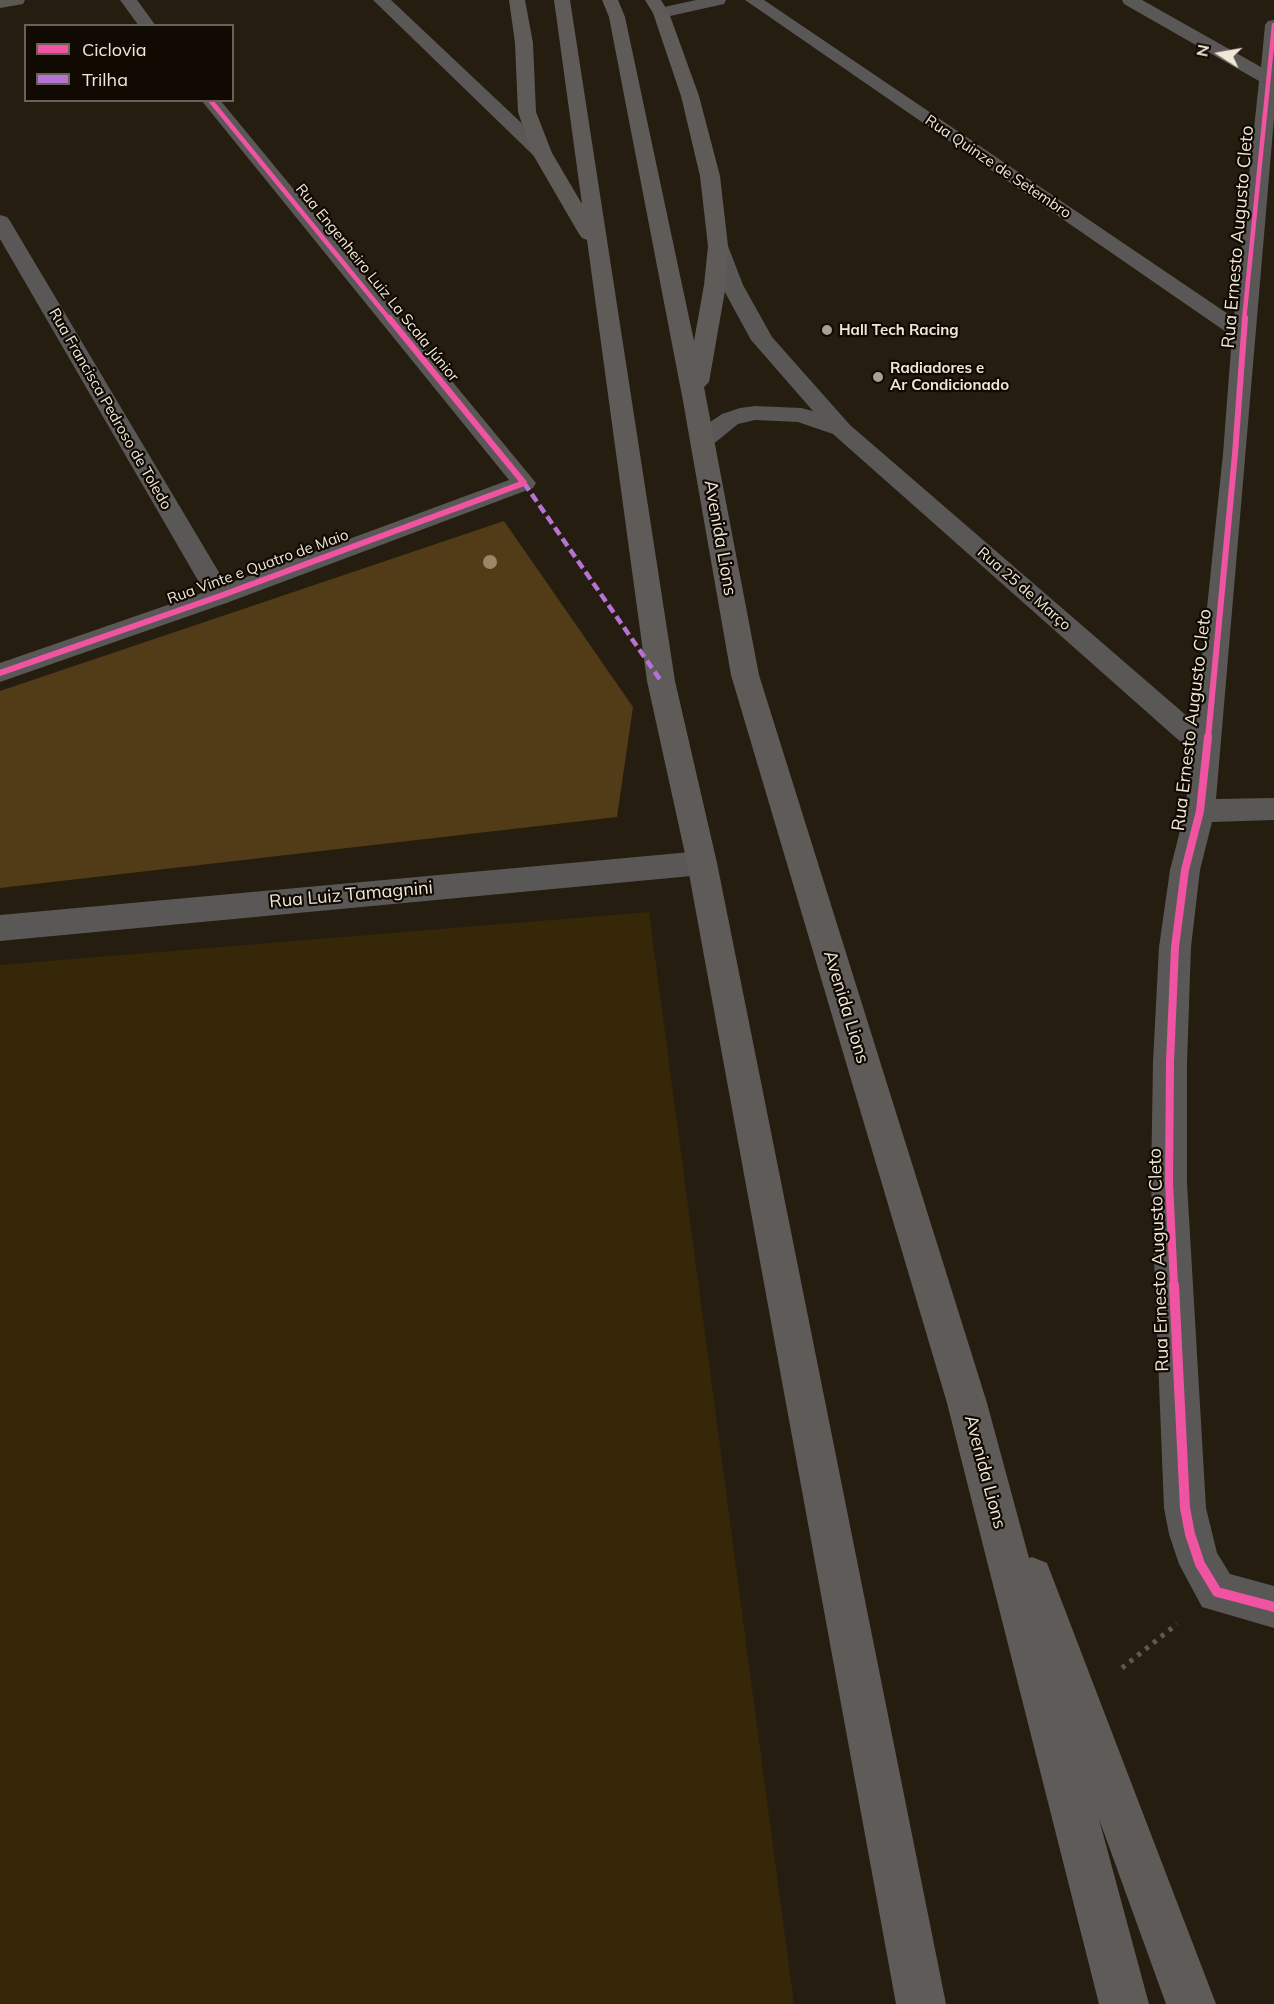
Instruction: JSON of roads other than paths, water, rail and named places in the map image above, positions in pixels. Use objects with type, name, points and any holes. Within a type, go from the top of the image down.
[{"type":"highway","points":[[517,0],[523,34],[527,112],[542,153],[597,249]]},
{"type":"highway","points":[[561,0],[661,681],[702,863],[921,2004]]},
{"type":"highway","name":"Avenida Lions","points":[[610,0],[617,17],[695,401],[745,675],[967,1403],[1124,2004]]},
{"type":"highway","points":[[657,7],[690,96],[710,176],[718,246],[715,285],[695,401]]},
{"type":"highway","points":[[967,1403],[1191,2004]]},
{"type":"main road","points":[[0,3],[16,0]]},
{"type":"street","points":[[128,0],[146,24]]},
{"type":"street","points":[[381,0],[542,153]]},
{"type":"street","points":[[657,7],[718,0]]},
{"type":"street","name":"Rua Quinze de Setembro","points":[[753,0],[1243,334]]},
{"type":"street","points":[[1130,0],[1271,78]]},
{"type":"street","name":"Rua Ernesto Augusto Cleto","points":[[1274,25],[1271,78],[1243,334],[1235,454],[1207,749],[1200,811],[1185,870],[1175,946],[1170,1062],[1169,1183],[1185,1508],[1190,1534],[1200,1564],[1217,1592],[1274,1607]]},
{"type":"street","name":"Rua Engenheiro Luiz La Scala Júnior","points":[[212,102],[524,483]]},
{"type":"street","name":"Rua Francisca Pedroso de Toledo","points":[[0,221],[220,596]]},
{"type":"street","name":"Rua 25 de Março","points":[[718,246],[732,285],[762,340],[842,430],[1207,749]]},
{"type":"street","name":"Rua 25 de Março","points":[[703,441],[730,419],[755,413],[801,415],[842,430]]},
{"type":"street","name":"Rua Vinte e Quatro de Maio","points":[[0,673],[220,596],[524,483]]},
{"type":"street","points":[[1200,811],[1274,809]]},
{"type":"street","name":"Rua Luiz Tamagnini","points":[[0,928],[702,863]]},
{"type":"place","name":"Hall Tech Racing","points":[[827,330]]},
{"type":"place","name":"Radiadores e Ar Condicionado","points":[[878,377]]}]
